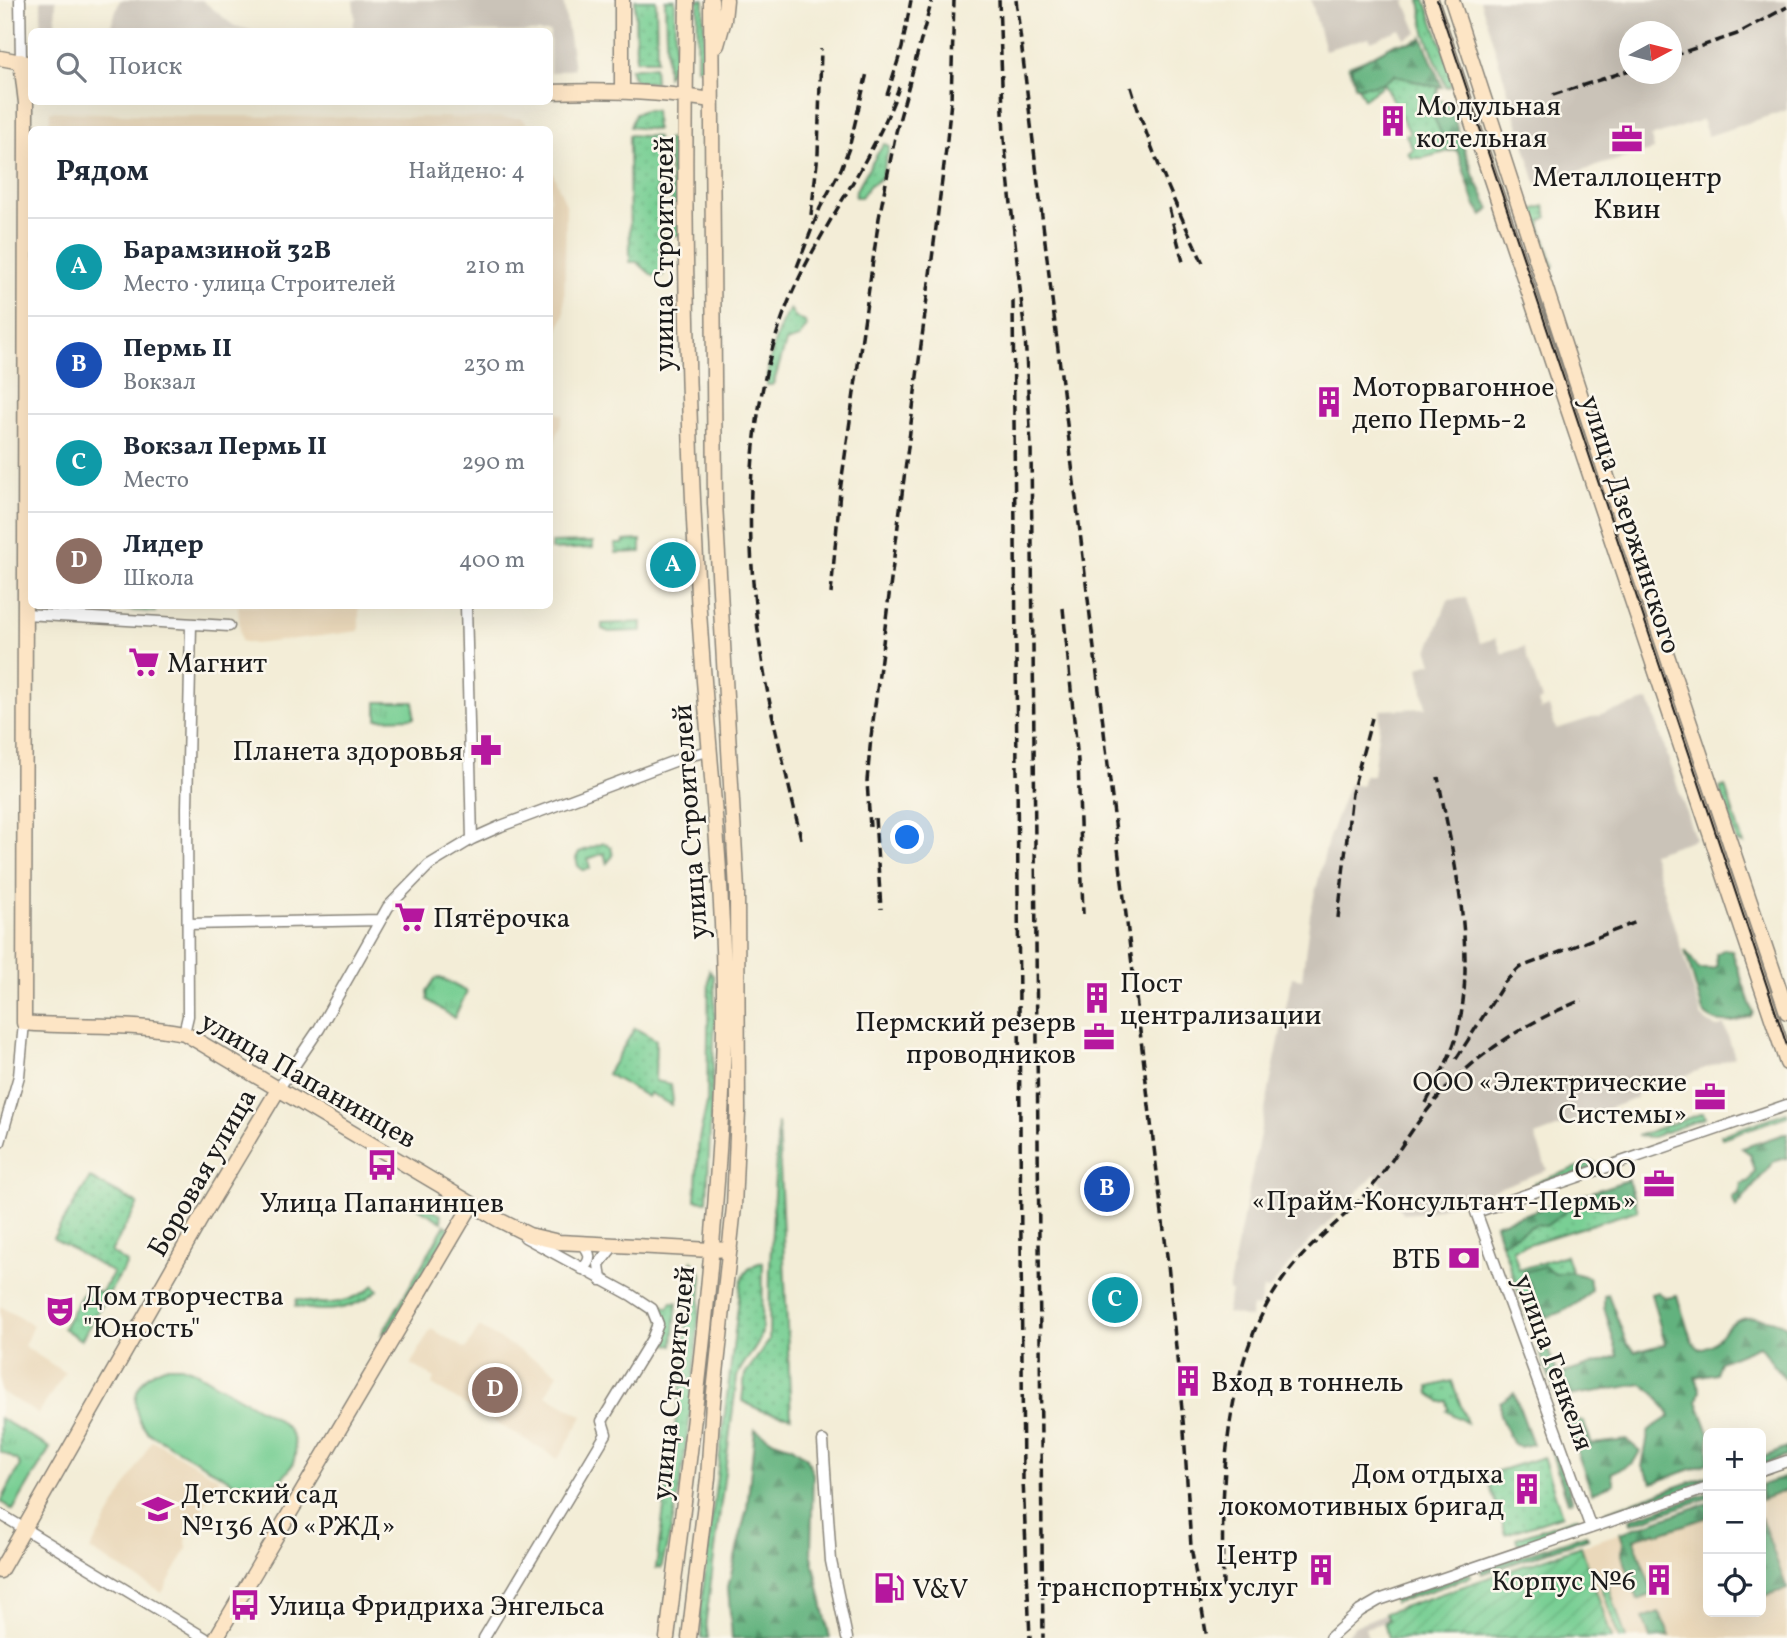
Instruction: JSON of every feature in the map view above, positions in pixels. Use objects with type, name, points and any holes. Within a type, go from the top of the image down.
[{"type":"main road","points":[[622,0],[622,92]]},
{"type":"main road","name":"улица Строителей","points":[[667,1638],[716,1206],[724,1028],[723,948],[698,594],[687,338],[688,0]]},
{"type":"main road","name":"улица Строителей","points":[[689,1638],[708,1478],[713,1402],[730,1249],[738,1112],[737,890],[716,546],[712,397],[711,0]]},
{"type":"main road","points":[[712,60],[724,20],[726,0]]},
{"type":"main road","name":"улица Дзержинского","points":[[1431,0],[1787,1063]]},
{"type":"main road","name":"улица Дзержинского","points":[[1452,0],[1606,473],[1787,1012]]},
{"type":"main road","points":[[0,58],[26,62],[24,1023]]},
{"type":"main road","points":[[553,92],[622,92],[711,100]]},
{"type":"main road","name":"улица Папанинцев","points":[[24,1023],[155,1027],[184,1033],[512,1227],[543,1239],[583,1244],[730,1249]]},
{"type":"main road","name":"Боровая улица","points":[[0,1571],[200,1220],[279,1088]]},
{"type":"main road","points":[[216,1638],[472,1204]]},
{"type":"street","points":[[20,0],[26,62]]},
{"type":"street","points":[[466,609],[472,839]]},
{"type":"street","points":[[25,614],[229,626]]},
{"type":"street","points":[[184,1033],[188,1016],[187,808],[191,625]]},
{"type":"street","points":[[279,1088],[319,1029],[388,907],[429,865],[472,839],[688,756],[709,751]]},
{"type":"street","points":[[188,924],[380,920]]},
{"type":"street","points":[[0,1142],[19,1076],[24,1023]]},
{"type":"street","name":"улица Генкеля","points":[[1591,1528],[1476,1212],[1787,1105]]},
{"type":"street","name":"улица Папанинцев","points":[[484,1638],[606,1434],[602,1422],[652,1339],[658,1324],[652,1309],[631,1295],[527,1238],[512,1227]]},
{"type":"street","points":[[582,1269],[589,1262],[590,1256],[583,1244]]},
{"type":"street","points":[[601,1279],[601,1258],[614,1245]]},
{"type":"street","points":[[823,1441],[831,1561],[847,1638]]},
{"type":"street","points":[[1766,1468],[1787,1461]]},
{"type":"street","points":[[1330,1638],[1360,1611],[1379,1600],[1703,1490]]},
{"type":"street","points":[[0,1514],[205,1638]]},
{"type":"shaded area","points":[[41,0],[56,0],[55,28],[41,26]]},
{"type":"shaded area","points":[[120,0],[202,0],[234,26],[242,28],[110,28]]},
{"type":"shaded area","points":[[353,0],[563,0],[574,68],[553,72],[553,28],[353,28],[355,18]]},
{"type":"shaded area","points":[[1311,0],[1408,0],[1405,2],[1418,33],[1404,38],[1400,29],[1371,41],[1369,37],[1325,50]]},
{"type":"shaded area","name":"Металлоцентр Квин","points":[[1480,0],[1787,0],[1787,110],[1708,136],[1702,120],[1651,137],[1654,150],[1537,186]]},
{"type":"shaded area","points":[[50,111],[177,116],[522,118],[529,126],[50,126]]},
{"type":"shaded area","points":[[553,173],[566,205],[564,315],[553,347]]},
{"type":"shaded area","points":[[553,411],[563,415],[553,448]]},
{"type":"shaded area","points":[[1466,598],[1480,643],[1496,638],[1502,654],[1524,647],[1542,700],[1538,702],[1541,710],[1549,707],[1556,729],[1649,700],[1695,839],[1652,853],[1702,1018],[1716,1028],[1724,1025],[1735,1057],[1636,1094],[1637,1098],[1535,1136],[1547,1170],[1472,1198],[1427,1212],[1403,1214],[1375,1174],[1295,1257],[1269,1290],[1263,1289],[1259,1308],[1252,1307],[1250,1318],[1226,1313],[1231,1292],[1228,1291],[1292,977],[1302,979],[1310,914],[1328,840],[1349,784],[1362,786],[1364,775],[1373,775],[1381,710],[1426,708],[1419,667],[1432,663],[1428,651],[1448,600]]},
{"type":"shaded area","points":[[238,609],[359,609],[359,631],[255,644],[241,641]]},
{"type":"shaded area","points":[[0,1306],[33,1325],[24,1346],[65,1373],[38,1414],[0,1391]]},
{"type":"shaded area","points":[[479,1327],[558,1373],[546,1395],[583,1416],[558,1459],[432,1385],[435,1378],[411,1364],[431,1329],[466,1349]]},
{"type":"shaded area","name":"Детский сад №136 АО «РЖД»","points":[[152,1440],[219,1478],[186,1540],[187,1549],[162,1593],[90,1550]]},
{"type":"shaded area","points":[[1787,1477],[1787,1638],[1388,1638],[1384,1622],[1388,1620],[1385,1613],[1703,1505],[1703,1617],[1766,1617],[1766,1483]]},
{"type":"shaded area","points":[[1385,1613],[1388,1621],[1365,1628],[1368,1638],[1344,1638],[1355,1626]]},
{"type":"green space","points":[[635,0],[656,0],[657,60],[636,60]]},
{"type":"green space","points":[[665,0],[675,0],[675,65],[667,76]]},
{"type":"green space","points":[[698,0],[704,0],[704,68],[697,68]]},
{"type":"green space","points":[[1420,0],[1425,0],[1451,70],[1451,86],[1446,87],[1425,32]]},
{"type":"green space","points":[[1422,37],[1442,87],[1395,75],[1376,85],[1355,86],[1351,67],[1396,43],[1419,42]]},
{"type":"green space","points":[[1422,38],[1439,86],[1435,99],[1444,101],[1472,168],[1467,176],[1457,149],[1423,158],[1412,158],[1408,153],[1413,149],[1406,135],[1410,133],[1384,84],[1364,99],[1348,66]]},
{"type":"green space","points":[[654,66],[655,82],[639,82],[633,78],[630,69]]},
{"type":"green space","points":[[1449,102],[1470,168],[1490,209],[1483,216],[1475,204],[1457,150],[1449,151],[1431,111]]},
{"type":"green space","points":[[644,110],[655,110],[656,130],[630,127],[635,114]]},
{"type":"green space","points":[[629,135],[657,137],[656,181],[663,275],[653,276],[637,262],[630,262]]},
{"type":"green space","points":[[667,139],[680,139],[681,235],[672,235]]},
{"type":"green space","points":[[883,144],[889,148],[881,179],[870,185],[861,197],[855,197],[856,190]]},
{"type":"green space","points":[[1544,206],[1548,217],[1541,221],[1541,227],[1554,266],[1549,269],[1532,219],[1533,210]]},
{"type":"green space","points":[[790,309],[795,317],[807,326],[799,338],[786,342],[774,382],[767,385],[768,367],[774,346]]},
{"type":"green space","points":[[641,540],[641,552],[616,553],[615,544]]},
{"type":"green space","points":[[593,542],[593,548],[553,550],[553,543]]},
{"type":"green space","points":[[112,609],[155,609],[155,612]]},
{"type":"green space","points":[[642,622],[642,631],[609,632],[602,629],[602,624]]},
{"type":"green space","points":[[377,702],[414,702],[414,718],[377,719]]},
{"type":"green space","points":[[1725,786],[1743,844],[1737,842],[1720,788]]},
{"type":"green space","points":[[604,843],[611,847],[613,856],[607,863],[604,853],[588,859],[590,869],[583,870],[578,866],[576,858],[579,852]]},
{"type":"green space","points":[[1725,949],[1732,951],[1753,1012],[1751,1016],[1732,1022],[1713,1020],[1703,1012],[1685,950],[1699,969],[1713,969],[1717,967],[1716,954]]},
{"type":"green space","points":[[709,970],[714,977],[715,1017],[707,1201],[695,1200],[699,1139],[707,1103]]},
{"type":"green space","points":[[441,978],[467,992],[454,1018],[428,1000],[427,991],[435,979]]},
{"type":"green space","points":[[635,1028],[656,1040],[655,1081],[671,1084],[671,1105],[650,1093],[648,1097],[607,1074]]},
{"type":"green space","points":[[1787,1112],[1787,1116],[1722,1138],[1721,1135]]},
{"type":"green space","points":[[1703,1113],[1705,1118],[1652,1137],[1637,1136]]},
{"type":"green space","points":[[778,1122],[791,1417],[762,1411],[742,1401],[745,1374],[769,1341]]},
{"type":"green space","points":[[1787,1133],[1787,1158],[1773,1162],[1736,1208],[1732,1197],[1739,1193],[1741,1184],[1749,1181],[1755,1171],[1750,1154],[1742,1148]]},
{"type":"green space","points":[[1592,1162],[1600,1165],[1536,1188],[1534,1183]]},
{"type":"green space","points":[[90,1178],[138,1204],[111,1252],[127,1263],[81,1340],[63,1328],[87,1286],[101,1293],[113,1273],[53,1238]]},
{"type":"green space","points":[[1628,1180],[1638,1210],[1513,1249],[1519,1270],[1566,1255],[1572,1273],[1589,1277],[1591,1290],[1578,1302],[1555,1314],[1529,1322],[1495,1224]]},
{"type":"green space","points":[[1628,1180],[1634,1199],[1606,1208],[1580,1205],[1572,1207],[1546,1226],[1536,1224],[1501,1243],[1495,1224]]},
{"type":"green space","points":[[412,1198],[441,1215],[442,1222],[410,1203]]},
{"type":"green space","points":[[445,1225],[450,1228],[388,1331],[382,1334]]},
{"type":"green space","points":[[692,1261],[702,1274],[689,1422],[670,1533],[661,1568],[656,1568],[683,1367]]},
{"type":"green space","points":[[763,1262],[762,1332],[758,1344],[737,1377],[706,1620],[708,1638],[702,1638],[700,1615],[741,1282],[749,1269]]},
{"type":"green space","points":[[1544,1266],[1555,1274],[1568,1272],[1589,1277],[1591,1290],[1572,1306],[1548,1317],[1530,1293],[1524,1272]]},
{"type":"green space","points":[[374,1285],[378,1290],[368,1297],[338,1309],[317,1310],[295,1306],[297,1299],[317,1303],[347,1300]]},
{"type":"green space","points":[[637,1292],[668,1308],[672,1302],[677,1302],[673,1346],[659,1340],[661,1317],[655,1307],[636,1294]]},
{"type":"green space","points":[[1658,1292],[1666,1298],[1677,1296],[1692,1342],[1700,1349],[1715,1342],[1724,1330],[1742,1319],[1765,1319],[1787,1326],[1787,1382],[1759,1346],[1720,1362],[1716,1373],[1695,1377],[1700,1390],[1697,1401],[1707,1428],[1703,1428],[1703,1465],[1653,1483],[1642,1467],[1649,1430],[1670,1416],[1655,1394],[1642,1384],[1557,1398],[1537,1345],[1545,1342],[1558,1375],[1618,1356],[1604,1307],[1604,1295],[1608,1294],[1627,1344],[1635,1352],[1665,1344],[1651,1294]]},
{"type":"green space","points":[[168,1366],[181,1366],[192,1370],[282,1423],[291,1435],[295,1447],[289,1470],[280,1480],[268,1486],[254,1488],[238,1485],[147,1432],[137,1412],[137,1393],[147,1377]]},
{"type":"green space","points":[[1452,1381],[1467,1423],[1447,1411],[1447,1401],[1441,1402],[1430,1394],[1429,1387]]},
{"type":"green space","points":[[1514,1393],[1533,1444],[1520,1447],[1512,1443],[1500,1416],[1500,1402]]},
{"type":"green space","points":[[1567,1412],[1571,1421],[1583,1421],[1592,1444],[1627,1440],[1640,1451],[1633,1463],[1611,1473],[1614,1484],[1592,1493],[1563,1413]]},
{"type":"green space","points":[[0,1418],[50,1448],[13,1510],[1,1502],[20,1465],[18,1461],[0,1451]]},
{"type":"green space","points":[[755,1429],[774,1441],[792,1447],[807,1458],[813,1474],[811,1551],[830,1638],[732,1638],[728,1587],[747,1508]]},
{"type":"green space","points":[[1787,1448],[1787,1456],[1766,1463],[1766,1456]]},
{"type":"green space","points":[[1556,1449],[1573,1501],[1568,1502],[1551,1451]]},
{"type":"green space","points":[[1543,1457],[1562,1515],[1506,1534],[1487,1478],[1491,1473]]},
{"type":"green space","points":[[1787,1477],[1787,1490],[1766,1498],[1766,1483]]},
{"type":"green space","points":[[1703,1478],[1703,1485],[1608,1517],[1606,1511]]},
{"type":"green space","points":[[1703,1495],[1703,1500],[1631,1524],[1630,1519]]},
{"type":"green space","points":[[1703,1505],[1703,1519],[1634,1539],[1653,1594],[1637,1600],[1622,1554],[1623,1542],[1620,1533]]},
{"type":"green space","points":[[1578,1517],[1580,1523],[1518,1544],[1516,1538]]},
{"type":"green space","points":[[1766,1531],[1787,1589],[1766,1595]]},
{"type":"green space","points":[[1586,1534],[1588,1538],[1482,1574],[1480,1569]]},
{"type":"green space","points":[[1581,1546],[1612,1638],[1388,1638],[1384,1622],[1388,1620],[1385,1613]]},
{"type":"green space","points":[[1470,1573],[1471,1577],[1394,1603],[1393,1599]]},
{"type":"green space","points":[[1606,1578],[1626,1638],[1619,1638],[1601,1585]]},
{"type":"green space","points":[[1659,1612],[1670,1636],[1650,1638],[1643,1618]]},
{"type":"tram line","points":[[1437,0],[1787,1046]]},
{"type":"railway","points":[[887,95],[902,48],[911,0]]},
{"type":"railway","points":[[831,594],[840,491],[879,218],[896,132],[932,0]]},
{"type":"railway","points":[[870,827],[867,781],[871,737],[946,149],[951,101],[954,0]]},
{"type":"railway","points":[[999,0],[1004,139],[1025,335],[1031,446],[1043,1638]]},
{"type":"railway","points":[[1016,0],[1168,1264],[1184,1431],[1191,1547],[1207,1638]]},
{"type":"railway","points":[[1682,53],[1737,34],[1787,7]]},
{"type":"railway","points":[[811,215],[818,154],[821,49]]},
{"type":"railway","points":[[797,267],[820,208],[849,148],[867,73]]},
{"type":"railway","points":[[1553,95],[1619,74]]},
{"type":"railway","points":[[801,839],[766,684],[753,587],[751,489],[755,440],[762,392],[774,344],[790,298],[816,245],[875,141],[899,87]]},
{"type":"railway","points":[[1131,87],[1155,154],[1203,263]]},
{"type":"railway","points":[[1169,208],[1183,262]]},
{"type":"railway","points":[[1013,300],[1023,1480],[1030,1638]]},
{"type":"railway","points":[[1063,608],[1078,761],[1083,914]]},
{"type":"railway","points":[[1338,918],[1352,793],[1372,718]]},
{"type":"railway","points":[[1426,1103],[1457,1034],[1465,971],[1461,905],[1438,777]]},
{"type":"railway","points":[[875,818],[881,909]]},
{"type":"railway","points":[[1456,1059],[1505,982],[1519,968],[1639,921]]},
{"type":"railway","points":[[1223,1588],[1223,1505],[1231,1419],[1239,1377],[1252,1336],[1270,1299],[1304,1254],[1370,1190],[1420,1120],[1450,1084],[1502,1042],[1541,1019],[1582,1000]]},
{"type":"place","name":"Модульная котельная","points":[[1393,121]]},
{"type":"place","name":"Металлоцентр Квин","points":[[1627,139]]},
{"type":"place","name":"Моторвагонное депо Пермь-2","points":[[1329,402]]},
{"type":"place","name":"Барамзиной 32В","points":[[673,565]]},
{"type":"place","name":"Магнит","points":[[144,662]]},
{"type":"place","name":"Планета здоровья","points":[[486,750]]},
{"type":"place","name":"Пятёрочка","points":[[410,917]]},
{"type":"place","name":"Пост централизации","points":[[1097,998]]},
{"type":"place","name":"Пермский резерв проводников","points":[[1099,1037]]},
{"type":"place","name":"ООО «Электрические Системы»","points":[[1710,1097]]},
{"type":"place","name":"Улица Папанинцев","points":[[382,1165]]},
{"type":"place","name":"ООО «Прайм-Консультант-Пермь»","points":[[1659,1184]]},
{"type":"place","name":"Пермь II","points":[[1107,1189]]},
{"type":"place","name":"ВТБ","points":[[1464,1258]]},
{"type":"place","name":"Вокзал Пермь II","points":[[1115,1300]]},
{"type":"place","name":"Дом творчества \"Юность\"","points":[[60,1311]]},
{"type":"place","name":"Вход в тоннель","points":[[1188,1381]]},
{"type":"place","name":"Лидер","points":[[495,1390]]},
{"type":"place","name":"Дом отдыха локомотивных бригад","points":[[1527,1489]]},
{"type":"place","name":"Детский сад №136 АО «РЖД»","points":[[158,1509]]},
{"type":"place","name":"Центр транспортных услуг","points":[[1321,1570]]},
{"type":"place","name":"Корпус №6","points":[[1659,1580]]},
{"type":"place","name":"V&V","points":[[889,1588]]},
{"type":"place","name":"Улица Фридриха Энгельса","points":[[245,1605]]}]
